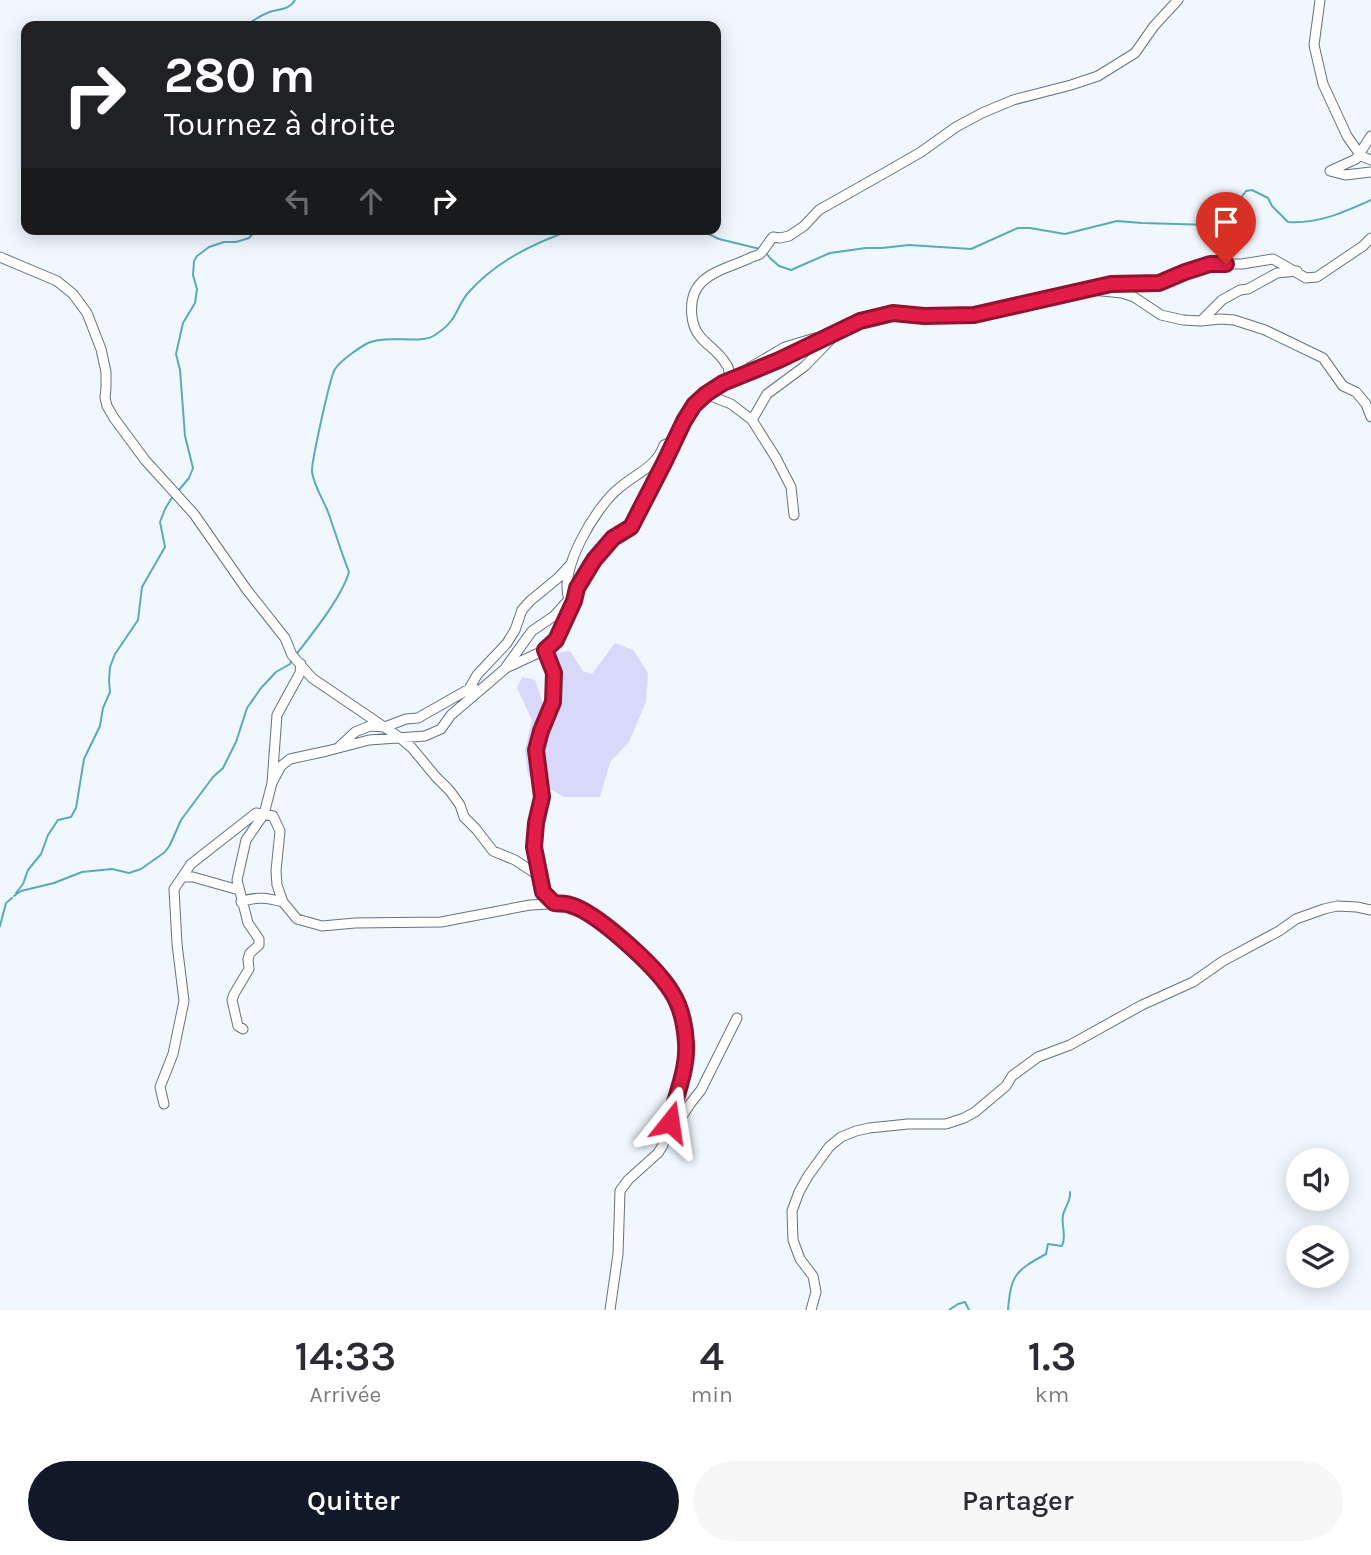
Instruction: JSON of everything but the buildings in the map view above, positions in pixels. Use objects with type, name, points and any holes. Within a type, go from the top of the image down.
[{"type":"street","points":[[726,382],[729,370],[727,364],[695,331],[692,299],[699,283],[764,249],[773,237],[789,236],[804,226],[819,210],[921,152],[956,127],[982,113],[1013,100],[1098,76],[1135,53],[1154,26],[1178,0]]},
{"type":"street","points":[[1320,0],[1314,45],[1323,84],[1347,136],[1360,154],[1371,160]]},
{"type":"street","points":[[1371,136],[1360,154],[1331,171],[1345,175],[1371,172]]},
{"type":"street","points":[[272,782],[281,766],[290,759],[369,740],[425,736],[441,729],[451,715],[506,668],[532,631],[554,616],[613,538],[631,527],[694,405],[726,382],[860,321],[893,313],[924,316],[974,315],[1111,284],[1159,283],[1210,264],[1242,264],[1273,259],[1306,278],[1317,277],[1371,238]]},
{"type":"street","points":[[0,257],[57,281],[73,294],[95,330],[106,372],[105,397],[114,418],[145,460],[194,514],[312,678],[412,748],[450,791],[460,805],[464,817],[493,850],[515,860],[539,876]]},
{"type":"street","points":[[1201,321],[1222,300],[1240,290],[1248,289],[1277,273],[1297,271]]},
{"type":"street","points":[[1088,289],[1133,297],[1161,315],[1183,320],[1234,320],[1265,330],[1323,358],[1343,386],[1356,392],[1366,404],[1371,417]]},
{"type":"street","points":[[752,420],[767,394],[805,366],[834,334]]},
{"type":"street","points":[[706,394],[731,404],[752,420],[791,487],[794,515]]},
{"type":"street","points":[[569,599],[566,591],[572,563],[584,536],[604,504],[617,490],[654,464],[661,456],[664,445],[675,440]]},
{"type":"street","points":[[468,689],[477,675],[507,643],[522,610],[572,563]]},
{"type":"street","points":[[506,668],[545,650],[556,640],[577,588]]},
{"type":"street","points":[[545,650],[554,673],[553,702],[536,750],[542,797],[534,847],[543,892],[554,903]]},
{"type":"street","points":[[243,1029],[238,1026],[232,1000],[249,969],[250,953],[259,939],[248,923],[237,880],[246,840],[264,814],[272,782],[277,715],[300,673],[297,659]]},
{"type":"street","points":[[339,747],[355,732],[370,726],[385,727],[405,719],[418,718],[468,689],[486,685]]},
{"type":"street","points":[[164,1104],[160,1087],[173,1054],[184,1001],[174,890],[191,864],[256,813],[273,816],[280,831],[276,871],[278,885],[283,902],[297,919],[322,926],[441,922],[554,903],[569,905],[588,913],[625,942],[673,994],[684,1025],[686,1046],[683,1076],[663,1145]]},
{"type":"street","points":[[182,877],[193,877],[239,890]]},
{"type":"street","points":[[242,902],[252,898],[266,898],[283,902]]},
{"type":"street","points":[[811,1310],[816,1292],[815,1284],[813,1276],[800,1259],[793,1240],[792,1211],[808,1176],[830,1147],[841,1138],[869,1128],[946,1124],[964,1118],[1006,1086],[1012,1076],[1038,1058],[1070,1045],[1142,1005],[1193,982],[1223,961],[1296,919],[1337,906],[1371,910]]},
{"type":"street","points":[[610,1310],[618,1254],[620,1191],[628,1180],[658,1153],[701,1090],[737,1018]]},
{"type":"shaded area","points":[[615,643],[633,650],[648,673],[646,702],[629,742],[610,762],[600,797],[564,797],[528,776],[525,750],[532,720],[517,688],[522,677],[535,680],[545,709],[550,675],[545,654],[570,651],[583,671],[592,674]]},
{"type":"waterway","points":[[252,21],[269,12],[285,8],[295,0]]},
{"type":"waterway","points":[[767,254],[779,266],[791,270],[830,253],[866,248],[909,245],[971,249],[1018,228],[1065,234],[1117,221],[1212,225],[1229,214],[1246,191],[1252,190],[1268,198],[1288,222],[1321,219],[1371,200]]},
{"type":"waterway","points":[[179,490],[193,468],[185,436],[180,370],[176,354],[183,323],[195,303],[197,289],[193,275],[194,261],[209,247],[224,242],[236,242],[252,235]]},
{"type":"waterway","points":[[295,656],[333,604],[349,572],[312,472],[321,421],[335,369],[355,351],[376,340],[421,339],[435,335],[451,321],[468,293],[491,271],[517,254],[559,235]]},
{"type":"waterway","points":[[711,235],[760,249]]},
{"type":"waterway","points":[[16,893],[28,870],[41,854],[48,835],[58,820],[71,817],[76,808],[84,759],[100,726],[103,708],[110,692],[110,667],[115,654],[138,620],[142,587],[165,547],[160,522],[173,496]]},
{"type":"waterway","points":[[14,896],[21,891],[54,883],[82,872],[112,869],[129,873],[141,869],[165,852],[181,820],[213,777],[223,768],[236,742],[247,708],[261,688],[292,660]]},
{"type":"waterway","points":[[0,926],[6,903],[12,898]]},
{"type":"waterway","points":[[1008,1310],[1016,1275],[1046,1254],[1048,1244],[1062,1246],[1063,1215],[1070,1192]]},
{"type":"waterway","points":[[949,1310],[965,1302],[969,1310]]},
{"type":"route","points":[[670,1122],[683,1076],[686,1046],[684,1025],[678,1006],[665,983],[625,942],[588,913],[569,905],[554,903],[543,892],[534,847],[542,797],[536,750],[553,702],[554,673],[545,650],[556,640],[577,588],[594,560],[613,538],[631,527],[694,405],[723,383],[779,360],[860,321],[893,313],[924,316],[974,315],[1111,284],[1159,283],[1210,264],[1226,264]]}]
